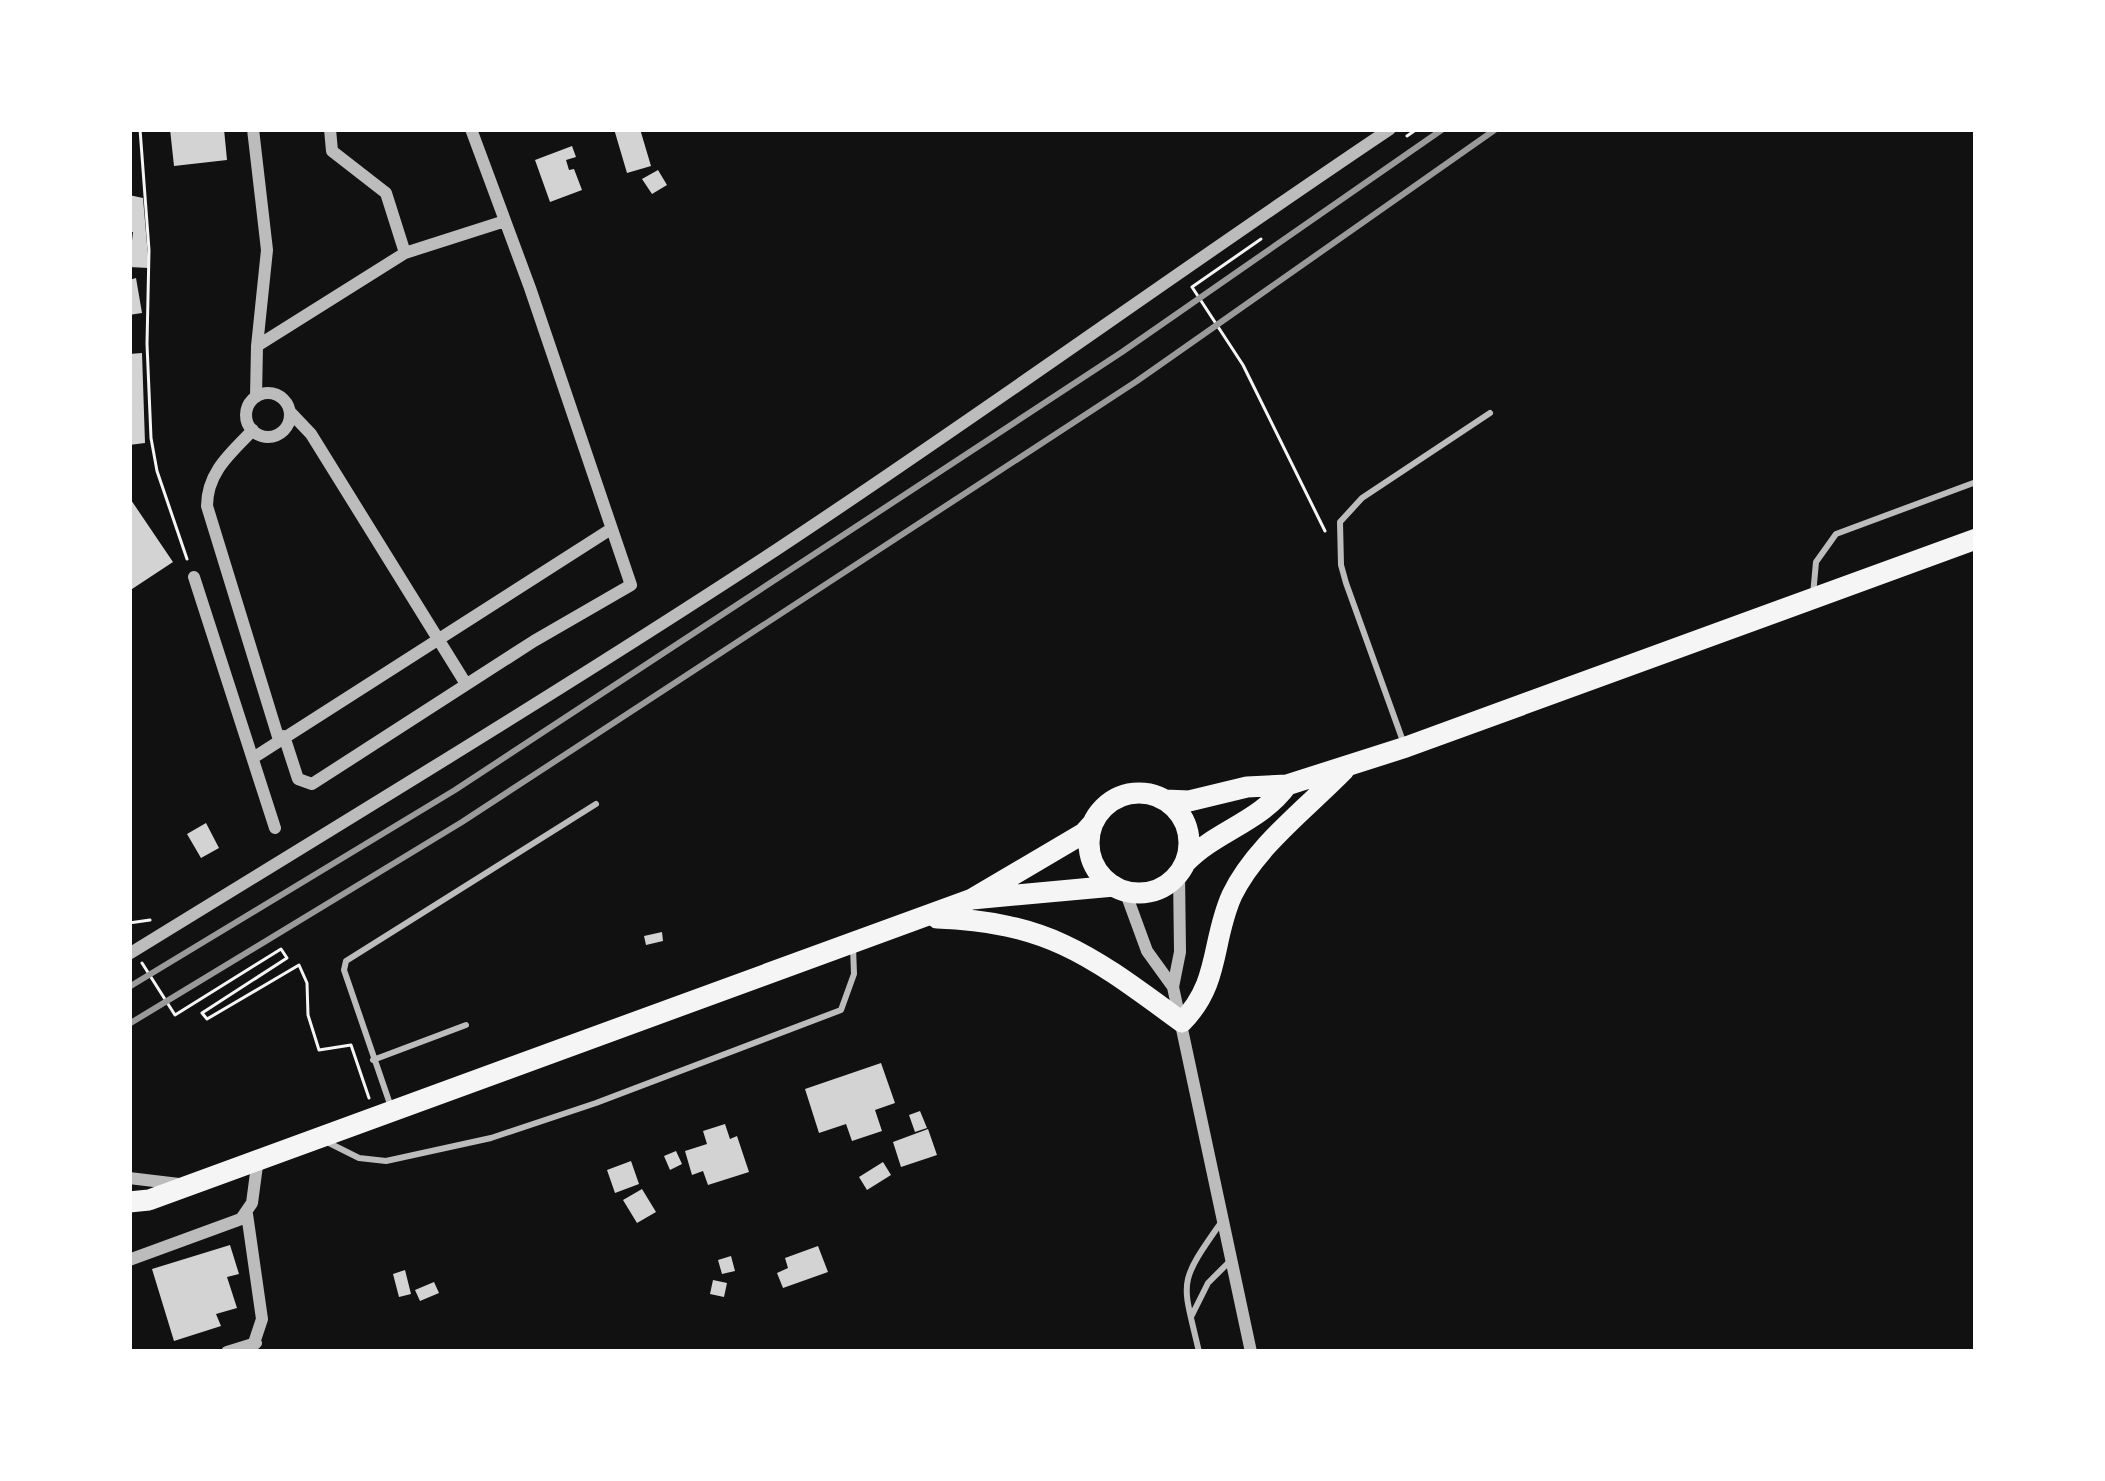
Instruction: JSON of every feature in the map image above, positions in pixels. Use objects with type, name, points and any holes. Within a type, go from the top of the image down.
[{"type":"main road","points":[[129,1214],[139,1201],[972,899],[1084,833],[1108,804],[1130,794],[1189,800],[1247,787],[1288,785],[1406,747],[1976,538]]},
{"type":"main road","points":[[922,917],[980,920],[1052,937],[1091,956],[1182,1022],[1211,978],[1225,914],[1240,881],[1348,766]]},
{"type":"main road","points":[[972,899],[1119,888],[1149,892],[1204,846],[1258,815],[1288,785]]},
{"type":"main road","points":[[1165,800],[1187,827],[1189,851],[1182,868]]},
{"type":"main road","points":[[1093,823],[1091,858],[1104,879],[1119,888]]},
{"type":"street","points":[[253,129],[267,250],[256,397],[246,417],[253,430],[274,436],[286,428],[290,413]]},
{"type":"street","points":[[330,129],[332,152],[386,193],[405,253]]},
{"type":"street","points":[[253,430],[217,468],[208,486],[207,506],[298,779],[312,784],[631,585],[471,129]]},
{"type":"street","points":[[135,957],[730,580],[982,413],[1197,258],[1390,129]]},
{"type":"street","points":[[257,346],[405,253],[505,221]]},
{"type":"street","points":[[256,397],[278,395],[311,434],[466,684]]},
{"type":"street","points":[[254,758],[611,529]]},
{"type":"street","points":[[194,577],[275,828]]},
{"type":"street","points":[[1173,987],[1180,952],[1182,868]]},
{"type":"street","points":[[1119,888],[1147,951],[1173,987],[1251,1352]]},
{"type":"street","points":[[129,1260],[247,1214],[258,1157]]},
{"type":"street","points":[[129,1178],[186,1185]]},
{"type":"street","points":[[227,1352],[254,1347],[262,1308],[247,1214]]},
{"type":"lane","points":[[1406,747],[1346,584],[1340,522],[1362,498],[1490,413]]},
{"type":"lane","points":[[1813,597],[1816,562],[1836,534],[1976,482]]},
{"type":"lane","points":[[384,1113],[374,1060],[344,970],[346,961],[596,804]]},
{"type":"lane","points":[[316,1136],[358,1157],[386,1161],[491,1138],[596,1103],[841,1010],[854,974],[853,942]]},
{"type":"lane","points":[[374,1060],[466,1025]]},
{"type":"lane","points":[[1199,1352],[1184,1299],[1185,1279],[1224,1218]]},
{"type":"lane","points":[[1191,1317],[1208,1283],[1232,1260]]},
{"type":"path","points":[[140,129],[149,250],[151,438],[157,471],[194,577]]},
{"type":"path","points":[[1192,287],[1243,365],[1323,527]]},
{"type":"path","points":[[135,957],[175,1015],[281,949],[287,958],[202,1013],[207,1019],[299,965],[307,983],[308,1015],[319,1051],[351,1045],[384,1113]]},
{"type":"building","points":[[170,129],[224,129],[227,160],[174,166]]},
{"type":"building","points":[[614,129],[640,129],[651,166],[627,173]]},
{"type":"building","points":[[572,146],[576,157],[566,160],[582,190],[550,202],[535,160]]},
{"type":"building","points":[[658,170],[667,185],[652,194],[642,179]]},
{"type":"building","points":[[129,195],[143,198],[149,268],[129,267],[133,232],[129,232]]},
{"type":"building","points":[[136,278],[142,313],[129,315],[129,280]]},
{"type":"building","points":[[142,353],[145,443],[129,445],[129,354]]},
{"type":"building","points":[[129,497],[173,562],[129,591]]},
{"type":"building","points":[[206,823],[219,848],[201,858],[187,834]]},
{"type":"building","points":[[662,932],[663,941],[646,945],[644,936]]},
{"type":"building","points":[[881,1063],[895,1103],[875,1110],[882,1131],[852,1141],[846,1124],[819,1133],[805,1089]]},
{"type":"building","points":[[920,1111],[927,1128],[915,1132],[909,1115]]},
{"type":"building","points":[[725,1124],[730,1139],[737,1136],[749,1172],[708,1185],[703,1171],[692,1175],[685,1151],[707,1144],[703,1131]]},
{"type":"building","points":[[928,1129],[937,1155],[901,1167],[893,1142]]},
{"type":"building","points":[[676,1151],[682,1164],[670,1170],[664,1156]]},
{"type":"building","points":[[631,1161],[639,1184],[615,1193],[607,1170]]},
{"type":"building","points":[[883,1162],[891,1175],[867,1190],[859,1177]]},
{"type":"building","points":[[642,1189],[656,1212],[637,1223],[623,1200]]},
{"type":"building","points":[[230,1245],[239,1274],[227,1277],[237,1308],[216,1314],[221,1326],[174,1341],[152,1269]]},
{"type":"building","points":[[818,1246],[828,1272],[783,1288],[777,1273],[788,1268],[785,1258]]},
{"type":"building","points":[[731,1256],[735,1271],[722,1274],[718,1260]]},
{"type":"building","points":[[405,1270],[411,1294],[399,1297],[393,1274]]},
{"type":"building","points":[[713,1280],[727,1283],[724,1297],[710,1294]]},
{"type":"building","points":[[434,1282],[439,1293],[420,1301],[415,1290]]},
{"type":"railway","points":[[129,987],[455,790],[1122,352],[1443,129]]},
{"type":"railway","points":[[129,1024],[462,822],[1137,381],[1496,129]]}]
